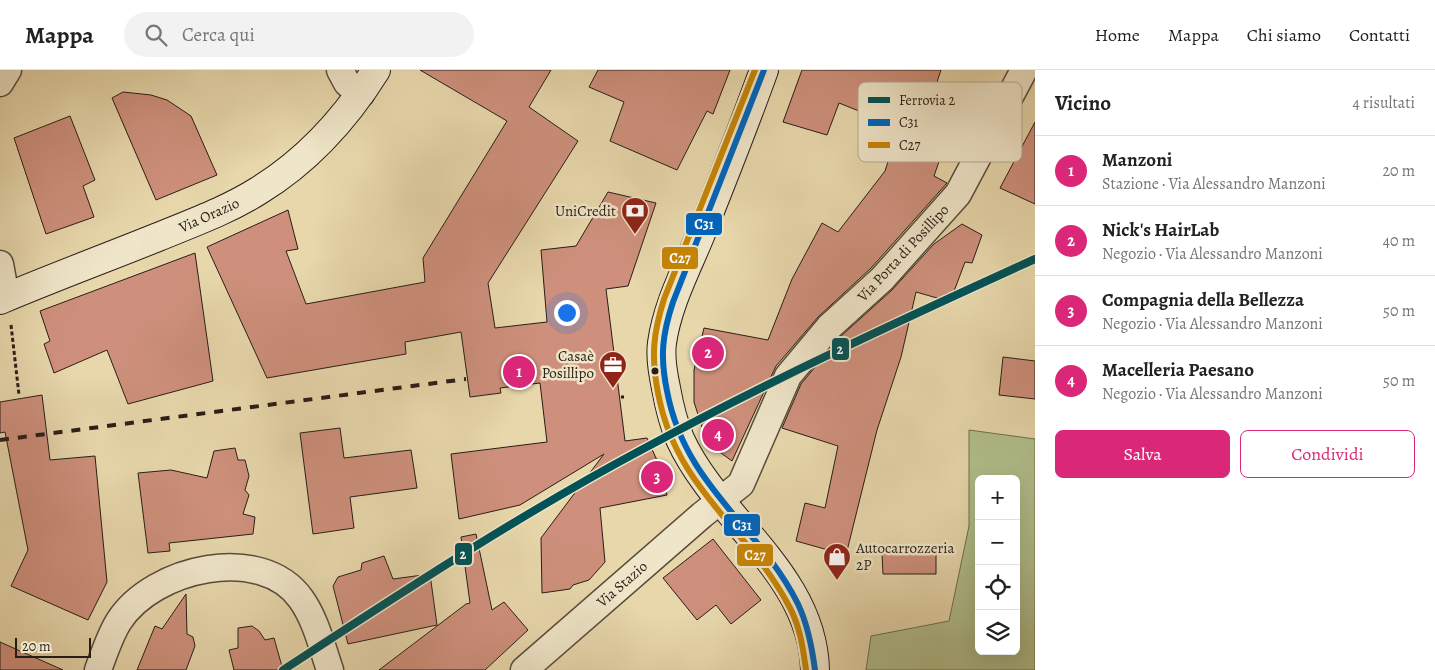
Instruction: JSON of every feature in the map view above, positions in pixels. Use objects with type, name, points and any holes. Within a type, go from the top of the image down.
[{"type":"street","points":[[0,83],[8,70]]},
{"type":"street","points":[[340,70],[348,83],[361,94]]},
{"type":"street","name":"Via Orazio","points":[[5,305],[200,220],[258,192],[294,166],[328,135],[361,94],[376,70]]},
{"type":"street","points":[[764,70],[734,151],[669,313],[662,344],[663,374],[670,411],[680,440],[721,499],[774,565],[803,614],[815,652],[815,670]]},
{"type":"street","name":"Via Porta di Posillipo","points":[[1018,82],[1024,70]]},
{"type":"street","name":"Via Porta di Posillipo","points":[[721,499],[741,484],[788,376],[830,327],[882,279],[958,194],[975,162]]},
{"type":"street","points":[[0,264],[5,305]]},
{"type":"street","name":"Via Stazio","points":[[524,670],[721,499]]},
{"type":"street","points":[[98,670],[119,621],[143,596],[174,579],[205,569],[241,567],[273,574],[301,599],[311,616],[330,670]]},
{"type":"path","points":[[5,305],[19,395]]},
{"type":"green space","points":[[969,430],[1035,439],[1035,670],[866,670],[871,636],[949,621],[969,526]]},
{"type":"building","points":[[420,70],[551,70],[529,107],[578,141],[488,283],[495,328],[547,322],[541,250],[576,246],[608,192],[656,203],[628,286],[606,289],[625,441],[647,438],[660,467],[667,495],[600,508],[605,562],[589,580],[573,585],[570,589],[542,593],[541,538],[604,454],[520,505],[459,519],[451,454],[547,442],[540,383],[500,388],[501,393],[470,397],[461,332],[405,342],[406,354],[267,378],[207,247],[288,210],[298,249],[286,251],[306,304],[425,282],[423,258],[507,121]]},
{"type":"building","points":[[598,70],[730,70],[713,114],[707,111],[677,170],[610,141],[624,102],[589,87]]},
{"type":"building","points":[[802,70],[941,70],[937,82],[858,82],[858,111],[839,103],[827,135],[783,122]]},
{"type":"building","points":[[123,92],[151,95],[167,100],[191,116],[217,175],[156,200],[112,98]]},
{"type":"building","points":[[70,116],[95,180],[83,186],[94,217],[46,234],[14,138]]},
{"type":"building","points":[[1035,122],[1035,204],[1000,188],[1014,162],[1022,162],[1022,147]]},
{"type":"building","points":[[888,162],[939,162],[934,176],[947,183],[871,268],[818,317],[776,366],[732,461],[714,448],[702,427],[694,402],[694,370],[704,328],[768,340],[792,279],[822,223],[838,232],[885,171]]},
{"type":"building","points":[[962,224],[982,235],[972,263],[965,262],[953,294],[946,294],[944,300],[916,292],[901,357],[877,430],[846,555],[796,541],[805,503],[825,508],[838,446],[782,428],[801,384],[840,337],[892,290],[934,244]]},
{"type":"building","points":[[195,253],[213,381],[128,404],[107,350],[54,373],[44,344],[50,341],[40,311]]},
{"type":"building","points":[[1003,357],[1035,361],[1035,399],[999,395]]},
{"type":"building","points":[[42,395],[50,460],[95,456],[107,582],[88,620],[11,586],[28,550],[5,432],[0,433],[0,402]]},
{"type":"building","points":[[340,428],[344,458],[411,450],[417,488],[350,497],[354,528],[313,534],[300,433]]},
{"type":"building","points":[[235,448],[238,460],[245,460],[249,476],[245,490],[249,495],[243,514],[255,517],[253,534],[169,543],[170,551],[148,553],[138,473],[171,470],[207,478],[214,451]]},
{"type":"building","points":[[476,534],[492,610],[504,602],[528,630],[485,670],[379,670],[466,604],[470,603],[461,537]]},
{"type":"building","points":[[713,539],[761,600],[731,624],[716,605],[697,620],[663,578]]},
{"type":"building","points":[[936,553],[936,574],[883,574],[882,554]]},
{"type":"building","points":[[384,556],[393,579],[430,574],[437,625],[348,644],[333,586],[338,577],[361,570],[362,563]]},
{"type":"building","points":[[186,594],[187,634],[193,637],[195,646],[186,670],[137,670],[155,626],[162,629]]},
{"type":"building","points":[[252,626],[259,631],[265,640],[274,638],[283,670],[234,670],[229,650],[238,648],[238,628]]},
{"type":"building","points":[[0,642],[63,670],[0,670]]},
{"type":"railway","points":[[0,440],[466,379]]},
{"type":"rail line","name":"2","points":[[283,670],[416,584],[597,474],[691,423],[788,374],[1035,259]]},
{"type":"transit line","name":"C27","points":[[755,70],[664,299],[655,335],[654,368],[667,427],[680,456],[715,507],[773,579],[790,608],[799,630],[806,670]]},
{"type":"transit line","name":"C31","points":[[764,70],[673,302],[664,336],[663,367],[676,424],[689,454],[724,503],[782,576],[798,604],[804,620],[815,670]]},
{"type":"place","name":"UniCredit","points":[[635,235]]},
{"type":"place","name":"Nick's HairLab","points":[[708,353]]},
{"type":"place","name":"Manzoni","points":[[519,372]]},
{"type":"place","name":"Casaè Posillipo","points":[[613,389]]},
{"type":"place","name":"Macelleria Paesano","points":[[718,435]]},
{"type":"place","name":"Compagnia della Bellezza","points":[[657,477]]},
{"type":"place","name":"Autocarrozzeria 2P","points":[[837,581]]}]
